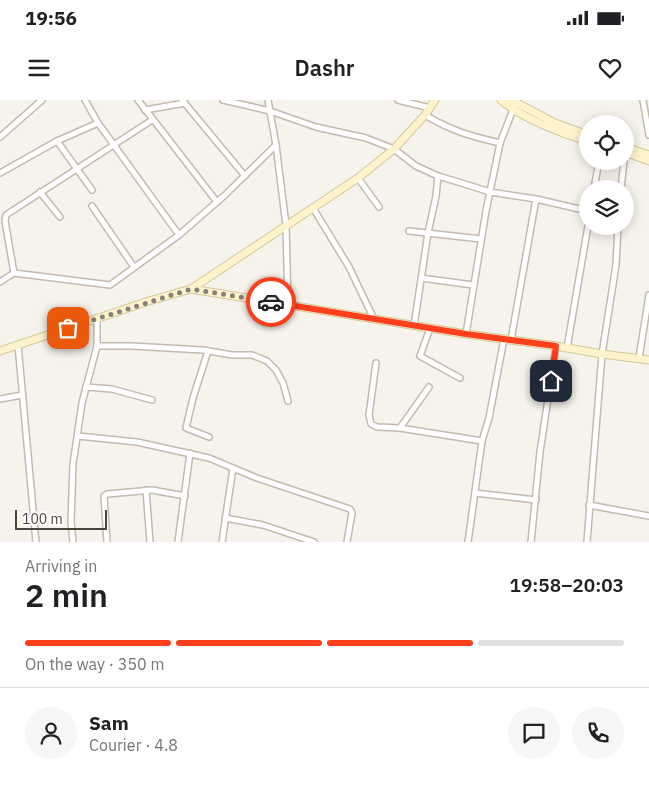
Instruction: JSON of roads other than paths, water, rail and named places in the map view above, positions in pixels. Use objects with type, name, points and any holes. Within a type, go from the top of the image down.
[{"type":"street","points":[[0,137],[42,100]]},
{"type":"street","points":[[85,100],[98,123],[179,235]]},
{"type":"street","points":[[138,100],[217,202]]},
{"type":"street","points":[[224,100],[270,111],[316,127],[366,138],[394,149],[416,166],[438,176],[490,192],[536,199],[579,209]]},
{"type":"street","points":[[268,100],[276,145],[286,225],[288,305]]},
{"type":"street","points":[[398,100],[430,108]]},
{"type":"street","points":[[0,351],[191,289],[358,178],[394,149],[435,100]]},
{"type":"street","points":[[501,100],[579,132]]},
{"type":"street","points":[[642,100],[649,134]]},
{"type":"street","points":[[145,110],[183,102],[245,176]]},
{"type":"street","points":[[513,104],[550,127],[579,138]]},
{"type":"street","points":[[466,334],[481,239],[500,143],[513,104]]},
{"type":"street","points":[[424,115],[465,135],[500,143]]},
{"type":"street","points":[[14,273],[5,218],[40,192],[152,120]]},
{"type":"street","points":[[0,173],[56,141],[98,123]]},
{"type":"street","points":[[56,141],[92,190]]},
{"type":"street","points":[[0,282],[14,273],[107,285],[114,282],[179,235],[217,202],[276,145]]},
{"type":"street","points":[[634,150],[649,155]]},
{"type":"street","points":[[634,156],[649,161]]},
{"type":"street","points":[[414,326],[420,278],[436,196],[438,176]]},
{"type":"street","points":[[358,178],[379,207]]},
{"type":"street","points":[[40,192],[60,217]]},
{"type":"street","points":[[468,542],[482,441],[507,339],[536,199]]},
{"type":"street","points":[[92,206],[134,267]]},
{"type":"street","points":[[313,208],[349,267],[374,319]]},
{"type":"street","points":[[409,231],[481,239]]},
{"type":"street","points":[[567,348],[586,235]]},
{"type":"street","points":[[587,542],[602,354],[616,265],[618,235]]},
{"type":"street","points":[[420,278],[473,285]]},
{"type":"street","points":[[191,289],[414,326],[649,360]]},
{"type":"street","points":[[639,358],[649,295]]},
{"type":"street","points":[[74,542],[71,522],[74,464],[82,403],[97,346],[97,319]]},
{"type":"street","points":[[430,328],[420,356],[421,358],[460,378]]},
{"type":"street","points":[[18,345],[36,542]]},
{"type":"street","points":[[97,346],[130,346],[252,355],[267,361],[283,383],[288,401]]},
{"type":"street","points":[[531,542],[540,452],[556,346]]},
{"type":"street","points":[[208,351],[193,398],[186,428],[209,437]]},
{"type":"street","points":[[376,363],[369,415],[371,424],[378,427],[400,428],[482,441]]},
{"type":"street","points":[[86,387],[112,390],[152,400]]},
{"type":"street","points":[[400,428],[429,388]]},
{"type":"street","points":[[0,399],[22,395]]},
{"type":"street","points":[[78,436],[137,442],[209,458],[350,509],[352,513],[347,542]]},
{"type":"street","points":[[178,542],[190,453]]},
{"type":"street","points":[[222,542],[233,468]]},
{"type":"street","points":[[146,490],[150,542]]},
{"type":"street","points":[[107,542],[104,496],[107,494],[152,490],[185,496]]},
{"type":"street","points":[[475,493],[536,500]]},
{"type":"street","points":[[589,505],[649,516]]},
{"type":"street","points":[[225,518],[263,524],[314,542]]}]
